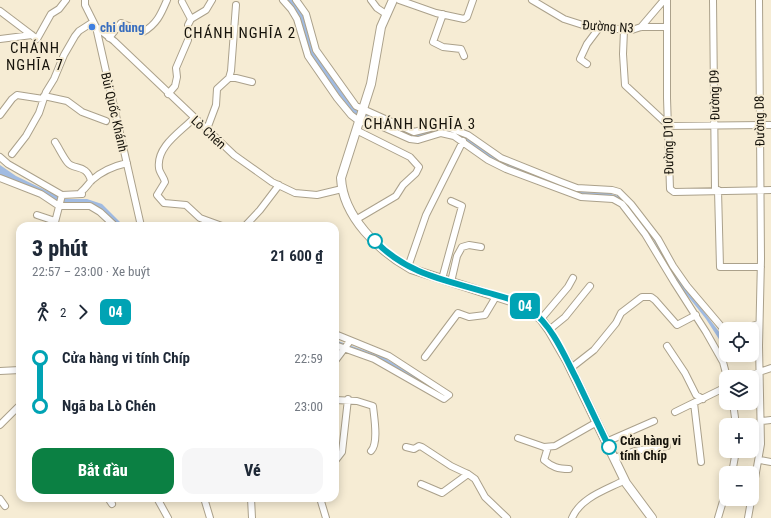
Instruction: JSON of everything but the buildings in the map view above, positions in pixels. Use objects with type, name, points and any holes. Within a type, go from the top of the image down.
[{"type":"main road","points":[[393,0],[381,27],[371,84],[342,178],[342,190],[357,219],[369,235],[388,254],[408,267],[451,282],[497,295],[523,305],[541,319],[571,368],[625,480],[652,518]]},
{"type":"street","points":[[0,11],[38,39],[51,14],[66,0]]},
{"type":"street","name":"Bùi Quốc Khánh","points":[[85,0],[85,5],[94,25],[140,222]]},
{"type":"street","points":[[109,38],[121,23],[143,32],[150,28],[158,20],[167,0]]},
{"type":"street","points":[[168,94],[176,86],[176,68],[188,40],[188,25],[191,19],[206,10],[212,0]]},
{"type":"street","points":[[283,0],[291,9],[302,33],[308,56],[346,109],[410,139],[418,140],[441,133],[454,136],[488,160],[506,169],[581,198],[613,199],[622,204],[643,231],[695,314],[723,362],[725,370]]},
{"type":"street","points":[[296,0],[306,14],[316,50],[361,115],[398,123],[414,132],[438,125],[444,125],[468,135],[502,158],[577,188],[591,188],[619,192],[631,204],[649,227],[658,239],[673,266],[704,308],[719,324]]},
{"type":"street","points":[[371,0],[377,8],[386,14]]},
{"type":"street","points":[[399,0],[444,14],[466,18],[474,0]]},
{"type":"street","name":"Đường N3","points":[[532,0],[573,23],[599,28],[624,30],[637,30],[641,27],[667,27]]},
{"type":"street","points":[[641,27],[666,0]]},
{"type":"street","name":"Đường D10","points":[[666,0],[667,125],[670,189],[674,192],[771,190]]},
{"type":"street","name":"Đường D9","points":[[713,0],[716,190],[720,267],[761,267]]},
{"type":"street","name":"Đường D8","points":[[759,0],[761,267],[759,326]]},
{"type":"street","points":[[182,2],[191,19]]},
{"type":"street","points":[[207,129],[216,105],[217,89],[229,78],[236,4]]},
{"type":"street","points":[[444,14],[433,42],[443,47],[461,49],[464,56]]},
{"type":"street","points":[[12,154],[26,136],[39,113],[44,98],[64,55],[75,36],[79,31],[94,25]]},
{"type":"street","name":"Lò Chén","points":[[94,25],[234,155],[279,185],[295,193],[316,194],[342,190]]},
{"type":"street","points":[[587,64],[580,58],[587,44],[599,28]]},
{"type":"street","points":[[302,33],[311,29]]},
{"type":"street","points":[[624,30],[622,54],[625,85],[667,125],[771,125]]},
{"type":"street","points":[[0,39],[21,38],[32,35]]},
{"type":"street","points":[[229,78],[252,82]]},
{"type":"street","points":[[0,114],[12,98],[17,95],[67,101],[82,112],[106,121]]},
{"type":"street","points":[[194,118],[175,136],[163,151],[159,160],[159,169],[165,182],[157,195],[164,203],[186,205],[200,218],[211,222]]},
{"type":"street","points":[[441,133],[444,125]]},
{"type":"street","points":[[356,130],[410,157],[419,167],[416,173],[403,185],[396,196],[357,219]]},
{"type":"street","points":[[408,267],[426,215],[463,141]]},
{"type":"street","points":[[55,142],[67,162],[85,170],[90,176],[91,181]]},
{"type":"street","points":[[0,157],[8,164],[61,196],[82,194],[91,181],[111,167],[127,163]]},
{"type":"street","points":[[0,178],[41,194],[59,205],[90,206],[111,222]]},
{"type":"street","points":[[249,222],[279,185]]},
{"type":"street","points":[[591,188],[591,198]]},
{"type":"street","points":[[55,222],[61,196]]},
{"type":"street","points":[[442,279],[462,206],[451,201]]},
{"type":"street","points":[[37,215],[51,222]]},
{"type":"street","points":[[643,231],[649,227]]},
{"type":"street","points":[[451,282],[457,256],[462,247],[469,245],[481,247]]},
{"type":"street","points":[[541,319],[568,287],[573,278]]},
{"type":"street","points":[[549,330],[565,317],[590,286]]},
{"type":"street","points":[[425,357],[458,313],[469,316],[485,315],[497,295]]},
{"type":"street","points":[[571,368],[594,350],[616,323],[621,313],[637,299],[646,297],[654,300],[677,325],[704,308]]},
{"type":"street","points":[[339,336],[389,356],[449,395],[444,399],[374,359],[339,346]]},
{"type":"street","points":[[339,356],[350,341]]},
{"type":"street","points":[[667,346],[685,373],[696,395],[703,399]]},
{"type":"street","points":[[759,371],[771,368]]},
{"type":"street","points":[[0,371],[16,370]]},
{"type":"street","name":"Đường D8","points":[[748,518],[760,460],[762,421],[759,371]]},
{"type":"street","points":[[675,412],[719,391]]},
{"type":"street","points":[[339,400],[362,402],[373,406],[374,443],[371,451]]},
{"type":"street","points":[[339,456],[342,452],[348,400]]},
{"type":"street","points":[[694,403],[701,462]]},
{"type":"street","points":[[0,425],[16,409]]},
{"type":"street","points":[[762,421],[771,420]]},
{"type":"street","points":[[606,442],[654,421]]},
{"type":"street","points":[[518,438],[544,447],[555,446],[597,422]]},
{"type":"street","points":[[406,447],[414,449],[419,446],[422,447],[451,466],[468,474],[475,479],[485,497],[507,518]]},
{"type":"street","points":[[614,458],[635,451],[667,446]]},
{"type":"street","points":[[548,447],[544,460],[558,469],[568,468]]},
{"type":"street","points":[[760,460],[771,462]]},
{"type":"street","points":[[421,484],[442,494],[468,474]]},
{"type":"street","points":[[572,518],[585,500],[625,480]]},
{"type":"street","points":[[0,499],[5,506]]},
{"type":"street","points":[[158,502],[168,518]]},
{"type":"street","points":[[205,502],[210,518]]},
{"type":"street","points":[[251,502],[252,518]]},
{"type":"street","points":[[321,502],[326,518]]},
{"type":"street","points":[[718,518],[722,506]]},
{"type":"water","points":[[286,0],[294,0],[300,6],[317,55],[358,109],[418,134],[441,127],[471,139],[498,160],[544,179],[581,192],[608,193],[622,197],[642,220],[696,301],[719,332],[719,339],[706,319],[675,280],[653,239],[620,200],[589,197],[496,163],[469,142],[447,132],[417,138],[355,115],[312,60],[302,27]]},
{"type":"water","points":[[0,165],[16,176],[64,199],[87,199],[102,204],[120,222],[113,222],[88,203],[63,204],[0,177]]},
{"type":"water","points":[[339,341],[383,357],[446,395],[444,396],[385,363],[339,345]]},
{"type":"bus line","name":"04","points":[[375,241],[388,254],[411,269],[497,295],[523,305],[531,310],[545,324],[559,346],[609,447]]},
{"type":"place","name":"chi dung","points":[[92,27]]},
{"type":"place","name":"Cửa hàng vi tính Chíp","points":[[609,447]]},
{"type":"district","name":"CHÁNH NGHĨA 2","points":[[240,33]]},
{"type":"district","name":"CHÁNH NGHĨA 7","points":[[35,56]]},
{"type":"district","name":"CHÁNH NGHĨA 3","points":[[420,124]]}]
